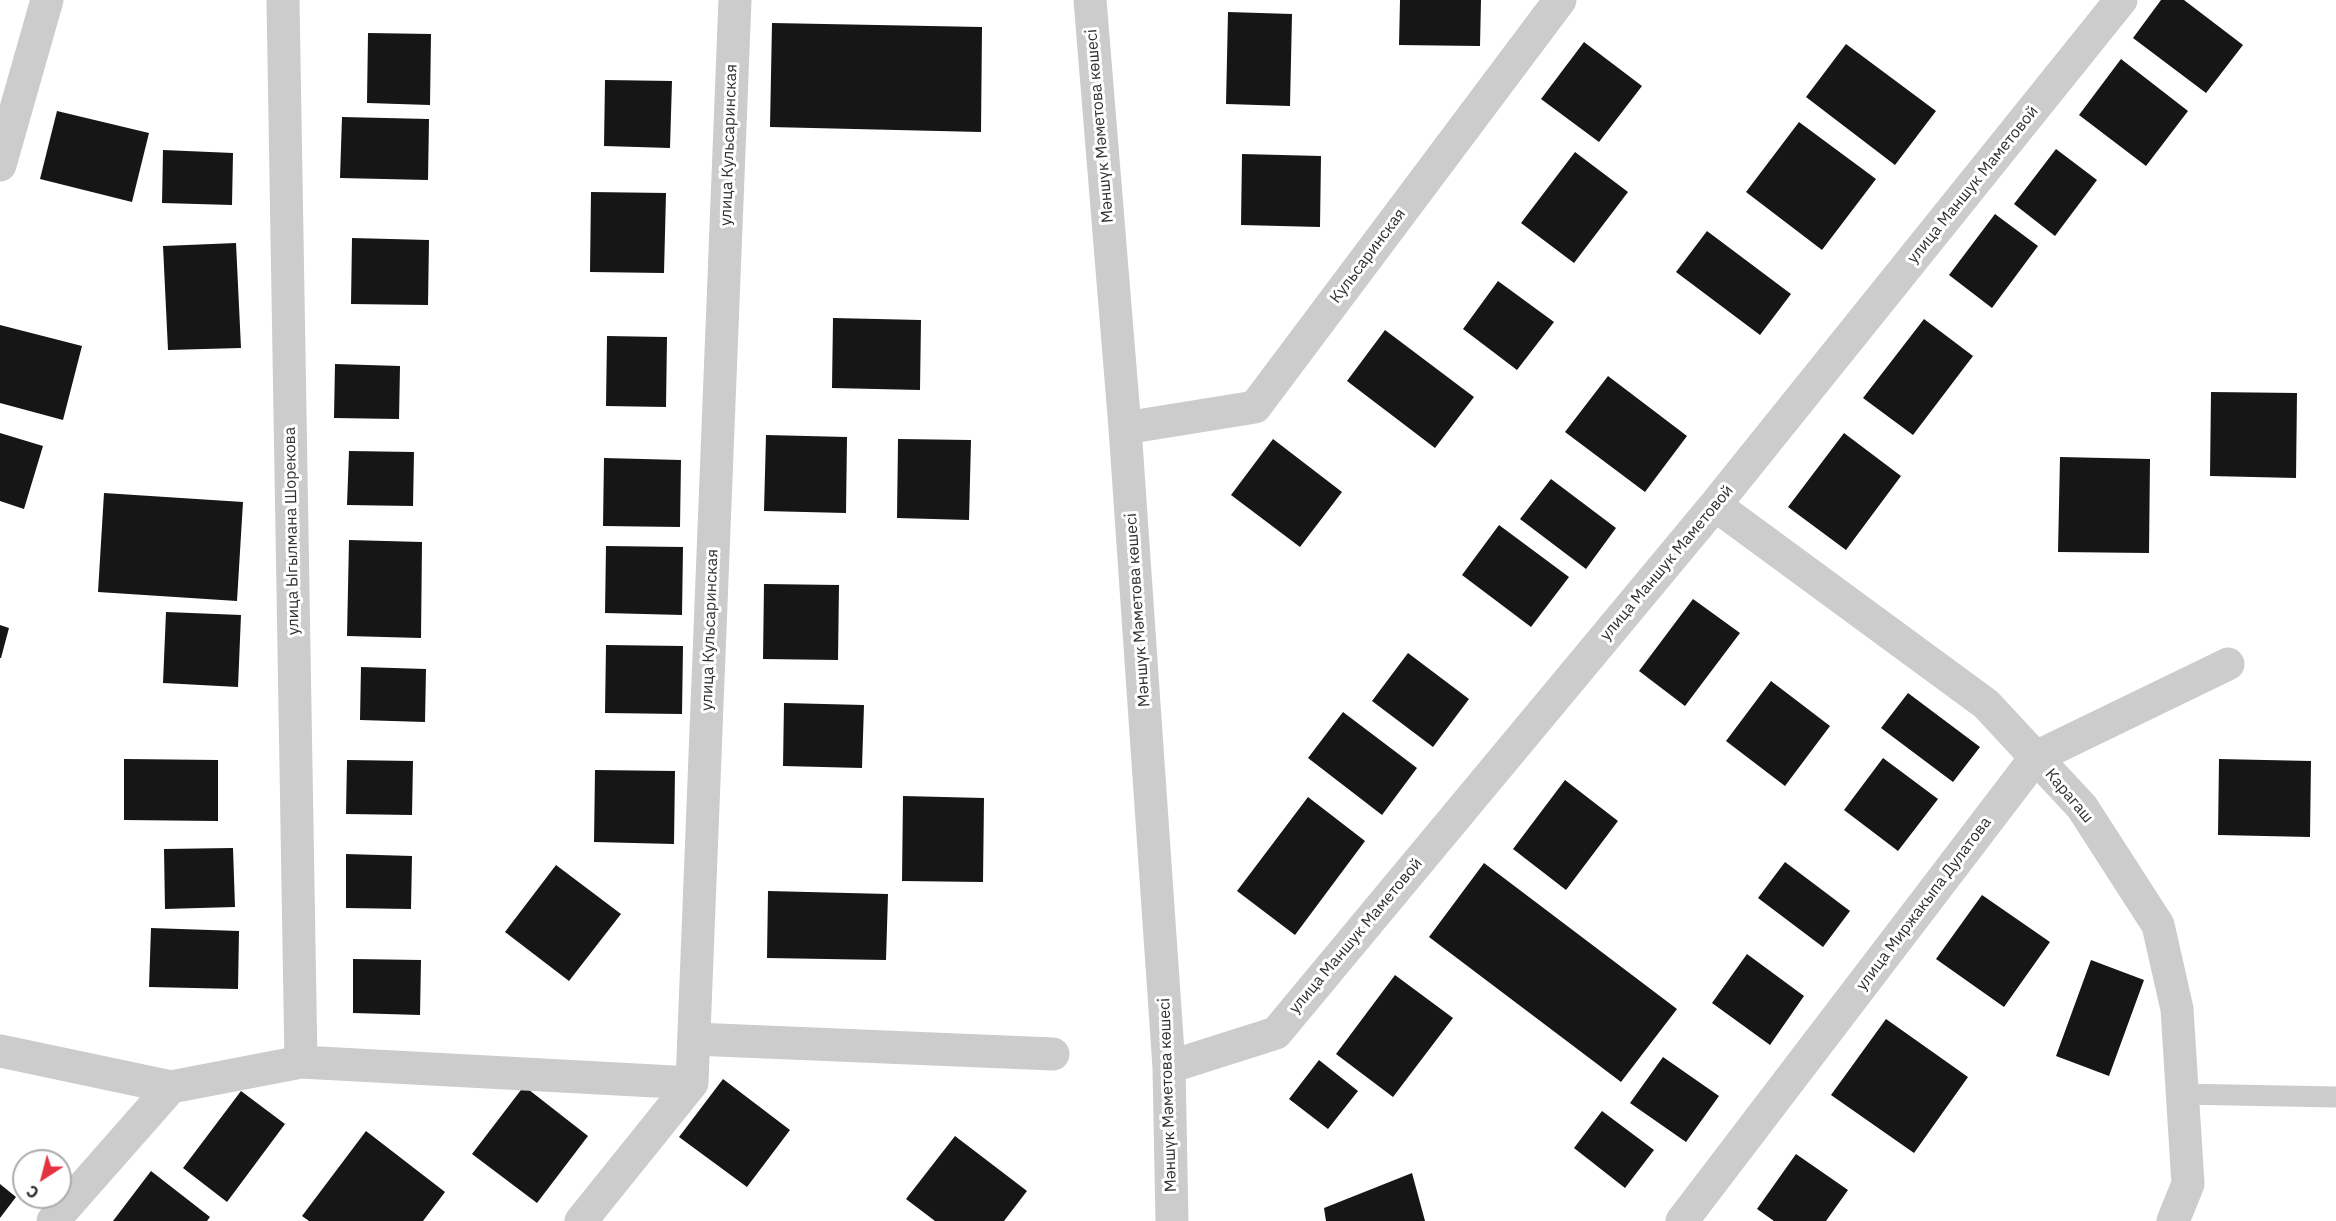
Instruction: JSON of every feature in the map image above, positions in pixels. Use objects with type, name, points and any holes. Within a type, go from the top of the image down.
[{"type":"street","points":[[0,165],[47,0]]},
{"type":"street","name":"улица Ыгылмана Шорекова","points":[[283,0],[301,1062]]},
{"type":"street","name":"улица Кульсаринская","points":[[692,1083],[735,0]]},
{"type":"street","name":"Мәншүк Мәметова көшесі","points":[[1090,0],[1125,428],[1169,1067],[1172,1221]]},
{"type":"street","name":"Кульсаринская","points":[[1125,428],[1255,407],[1560,0]]},
{"type":"street","name":"улица Маншук Маметовой","points":[[1169,1067],[1276,1033],[1715,505],[2121,0]]},
{"type":"street","name":"Карагаш","points":[[1715,505],[1986,704],[2082,807],[2158,925],[2177,1009],[2180,1094],[2188,1184],[2173,1221]]},
{"type":"street","name":"улица Миржакыпа Дулатова","points":[[1682,1221],[2036,757],[2228,664]]},
{"type":"street","points":[[694,1039],[1053,1054]]},
{"type":"street","points":[[0,1051],[171,1087],[301,1062],[692,1083]]},
{"type":"street","points":[[581,1221],[692,1083]]},
{"type":"street","points":[[53,1221],[171,1087]]},
{"type":"lane","points":[[2180,1094],[2336,1097]]},
{"type":"building","points":[[1400,0],[1481,0],[1480,46],[1399,45]]},
{"type":"building","points":[[2161,0],[2184,0],[2243,45],[2206,93],[2133,38]]},
{"type":"building","points":[[1228,12],[1292,14],[1290,106],[1226,104]]},
{"type":"building","points":[[772,23],[982,27],[981,132],[770,127]]},
{"type":"building","points":[[368,33],[431,34],[430,105],[367,103]]},
{"type":"building","points":[[1584,42],[1642,86],[1599,142],[1541,99]]},
{"type":"building","points":[[1846,44],[1936,111],[1895,165],[1806,97]]},
{"type":"building","points":[[2121,59],[2188,111],[2146,166],[2079,115]]},
{"type":"building","points":[[605,80],[672,81],[670,148],[604,146]]},
{"type":"building","points":[[57,111],[149,133],[132,202],[40,179]]},
{"type":"building","points":[[342,117],[429,119],[428,180],[340,178]]},
{"type":"building","points":[[1799,122],[1876,179],[1822,250],[1746,192]]},
{"type":"building","points":[[2056,149],[2097,180],[2055,236],[2014,204]]},
{"type":"building","points":[[163,150],[233,153],[232,205],[162,203]]},
{"type":"building","points":[[1575,152],[1628,192],[1574,263],[1521,223]]},
{"type":"building","points":[[1242,154],[1321,156],[1320,227],[1241,225]]},
{"type":"building","points":[[591,192],[666,193],[664,273],[590,272]]},
{"type":"building","points":[[1995,214],[2038,246],[1992,308],[1949,275]]},
{"type":"building","points":[[1707,231],[1791,294],[1760,335],[1676,272]]},
{"type":"building","points":[[352,238],[429,240],[428,305],[351,304]]},
{"type":"building","points":[[236,243],[241,348],[168,350],[163,246]]},
{"type":"building","points":[[1498,281],[1554,322],[1517,370],[1463,329]]},
{"type":"building","points":[[833,318],[921,320],[920,390],[832,388]]},
{"type":"building","points":[[1924,319],[1973,356],[1913,435],[1863,398]]},
{"type":"building","points":[[0,325],[82,346],[63,420],[0,403]]},
{"type":"building","points":[[1385,330],[1474,397],[1435,448],[1347,381]]},
{"type":"building","points":[[607,336],[667,337],[666,407],[606,406]]},
{"type":"building","points":[[335,364],[400,366],[399,419],[334,418]]},
{"type":"building","points":[[1608,376],[1687,436],[1645,492],[1565,432]]},
{"type":"building","points":[[2211,392],[2297,393],[2296,478],[2210,476]]},
{"type":"building","points":[[0,433],[43,446],[24,509],[0,501]]},
{"type":"building","points":[[1844,433],[1901,476],[1846,550],[1788,507]]},
{"type":"building","points":[[766,435],[847,437],[846,513],[764,511]]},
{"type":"building","points":[[898,439],[971,440],[969,520],[897,518]]},
{"type":"building","points":[[1273,439],[1342,492],[1300,547],[1231,495]]},
{"type":"building","points":[[349,451],[414,452],[413,506],[347,505]]},
{"type":"building","points":[[2060,457],[2150,459],[2149,553],[2058,552]]},
{"type":"building","points":[[604,458],[681,460],[680,527],[603,526]]},
{"type":"building","points":[[1551,479],[1616,528],[1586,569],[1520,519]]},
{"type":"building","points":[[104,493],[243,502],[237,601],[98,592]]},
{"type":"building","points":[[1499,525],[1569,577],[1531,627],[1462,575]]},
{"type":"building","points":[[349,540],[422,542],[421,638],[347,636]]},
{"type":"building","points":[[606,546],[683,547],[682,615],[605,613]]},
{"type":"building","points":[[764,584],[839,585],[838,660],[763,659]]},
{"type":"building","points":[[1693,599],[1740,633],[1685,706],[1639,671]]},
{"type":"building","points":[[166,612],[241,615],[238,687],[163,683]]},
{"type":"building","points":[[0,625],[9,628],[1,658],[0,658]]},
{"type":"building","points":[[606,645],[683,646],[682,714],[605,713]]},
{"type":"building","points":[[1408,653],[1469,699],[1433,747],[1372,701]]},
{"type":"building","points":[[361,667],[426,669],[425,722],[360,720]]},
{"type":"building","points":[[1771,681],[1830,726],[1785,786],[1726,741]]},
{"type":"building","points":[[1908,693],[1980,747],[1953,782],[1881,728]]},
{"type":"building","points":[[784,703],[864,705],[862,768],[783,766]]},
{"type":"building","points":[[1343,712],[1417,768],[1382,815],[1308,758]]},
{"type":"building","points":[[1883,758],[1938,799],[1898,851],[1844,810]]},
{"type":"building","points":[[124,759],[218,760],[218,821],[124,820]]},
{"type":"building","points":[[2219,759],[2311,761],[2310,837],[2218,835]]},
{"type":"building","points":[[347,760],[413,761],[412,815],[346,814]]},
{"type":"building","points":[[595,770],[675,771],[674,844],[594,842]]},
{"type":"building","points":[[1565,780],[1618,821],[1566,890],[1513,849]]},
{"type":"building","points":[[903,796],[984,798],[983,882],[902,881]]},
{"type":"building","points":[[1308,797],[1365,841],[1295,935],[1237,891]]},
{"type":"building","points":[[233,848],[235,907],[165,909],[164,849]]},
{"type":"building","points":[[346,854],[412,856],[411,909],[346,908]]},
{"type":"building","points":[[1785,862],[1850,911],[1823,947],[1758,898]]},
{"type":"building","points":[[1484,863],[1677,1009],[1621,1082],[1429,937]]},
{"type":"building","points":[[556,865],[621,914],[569,981],[505,932]]},
{"type":"building","points":[[768,891],[888,894],[886,960],[767,958]]},
{"type":"building","points":[[1982,895],[2050,942],[2004,1007],[1936,959]]},
{"type":"building","points":[[151,928],[239,931],[238,989],[149,987]]},
{"type":"building","points":[[1747,954],[1804,996],[1770,1045],[1712,1003]]},
{"type":"building","points":[[353,959],[421,960],[420,1015],[353,1013]]},
{"type":"building","points":[[2091,960],[2144,980],[2109,1076],[2056,1056]]},
{"type":"building","points":[[1395,975],[1453,1018],[1393,1097],[1336,1054]]},
{"type":"building","points":[[1886,1019],[1968,1077],[1914,1153],[1831,1095]]},
{"type":"building","points":[[1663,1057],[1719,1096],[1686,1142],[1630,1103]]},
{"type":"building","points":[[1319,1060],[1358,1091],[1328,1129],[1289,1099]]},
{"type":"building","points":[[723,1079],[790,1130],[747,1187],[679,1137]]},
{"type":"building","points":[[524,1086],[588,1136],[537,1203],[472,1154]]},
{"type":"building","points":[[241,1091],[285,1124],[227,1202],[183,1168]]},
{"type":"building","points":[[1602,1111],[1654,1150],[1625,1188],[1574,1148]]},
{"type":"building","points":[[366,1131],[445,1192],[423,1221],[309,1221],[302,1216]]},
{"type":"building","points":[[955,1136],[1027,1191],[1004,1221],[935,1221],[906,1199]]},
{"type":"building","points":[[1796,1154],[1848,1190],[1826,1221],[1774,1221],[1757,1209]]},
{"type":"building","points":[[151,1171],[210,1217],[207,1221],[113,1221]]},
{"type":"building","points":[[1412,1173],[1425,1221],[1326,1221],[1324,1208]]},
{"type":"building","points":[[0,1184],[12,1194],[12,1202],[0,1218]]}]
